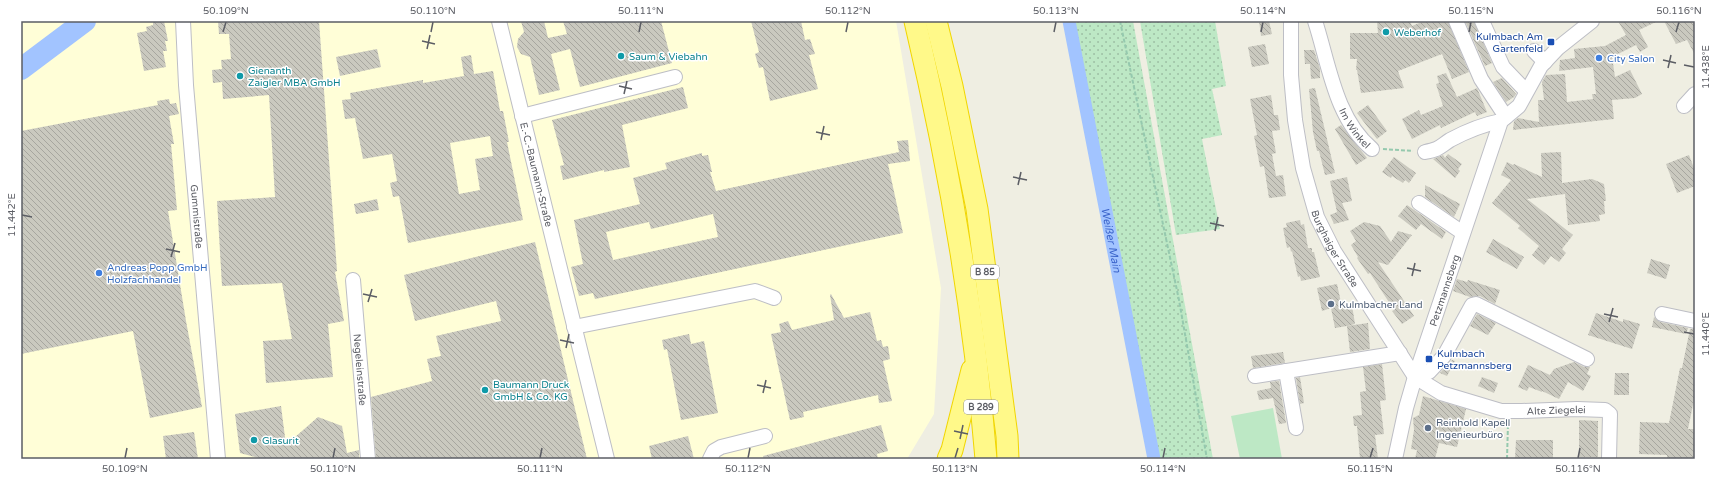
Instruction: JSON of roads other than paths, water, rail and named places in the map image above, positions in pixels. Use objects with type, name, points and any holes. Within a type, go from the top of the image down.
[{"type":"highway","name":"B 85","points":[[915,21],[932,96],[956,222],[976,354]]},
{"type":"highway","name":"B 85","points":[[936,21],[952,86],[977,209],[1007,436],[1008,459]]},
{"type":"highway","points":[[948,459],[952,450],[976,354]]},
{"type":"highway","name":"B 289","points":[[976,354],[986,459]]},
{"type":"street","name":"Gummistraße","points":[[183,21],[186,85],[218,459]]},
{"type":"street","name":"E.-C.-Baumann-Straße","points":[[499,21],[607,459]]},
{"type":"street","name":"Burghaiger Straße","points":[[1291,21],[1291,74],[1295,120],[1303,168],[1317,217],[1334,251],[1400,353],[1414,378]]},
{"type":"street","name":"Im Winkel","points":[[1315,21],[1340,105],[1362,140],[1372,148]]},
{"type":"street","points":[[1425,152],[1438,150],[1451,140],[1490,123],[1504,119],[1480,79],[1456,21]]},
{"type":"street","points":[[1482,21],[1503,67],[1526,91]]},
{"type":"street","name":"Petzmannsberg","points":[[1414,378],[1463,233],[1504,119],[1519,106],[1526,91],[1545,62],[1558,48],[1592,21]]},
{"type":"street","points":[[1534,51],[1545,62]]},
{"type":"street","points":[[522,116],[675,77]]},
{"type":"street","points":[[1684,106],[1695,94]]},
{"type":"street","points":[[1419,203],[1463,233]]},
{"type":"street","name":"Negeleinstraße","points":[[352,280],[368,459]]},
{"type":"street","points":[[574,327],[755,291],[774,298]]},
{"type":"street","points":[[1395,459],[1414,378],[1429,372],[1444,356],[1472,305],[1476,304],[1587,359]]},
{"type":"street","points":[[1662,314],[1695,321]]},
{"type":"street","points":[[1255,376],[1400,353]]},
{"type":"street","points":[[1286,371],[1296,428]]},
{"type":"street","name":"Alte Ziegelei","points":[[1414,378],[1441,393],[1501,411],[1577,409],[1605,410],[1610,414],[1609,459]]},
{"type":"street","points":[[710,459],[714,451],[721,447],[765,436]]},
{"type":"waterway","name":"Weißer Main","points":[[21,69],[85,21]]},
{"type":"waterway","name":"Weißer Main","points":[[1069,21],[1154,459]]},
{"type":"place","name":"Weberhof","points":[[1386,32]]},
{"type":"place","name":"Kulmbach Am Gartenfeld","points":[[1551,42]]},
{"type":"place","name":"Saum & Viebahn","points":[[621,56]]},
{"type":"place","name":"City Salon","points":[[1599,58]]},
{"type":"place","name":"Gienanth Zaigler MBA GmbH","points":[[240,76]]},
{"type":"place","name":"Andreas Popp GmbH Holzfachhandel","points":[[99,273]]},
{"type":"place","name":"Kulmbacher Land","points":[[1331,304]]},
{"type":"place","name":"Kulmbach Petzmannsberg","points":[[1429,359]]},
{"type":"place","name":"Baumann Druck GmbH & Co. KG","points":[[485,390]]},
{"type":"place","name":"Reinhold Kapell Ingenieurbüro","points":[[1428,428]]},
{"type":"place","name":"Glasurit","points":[[254,440]]}]
